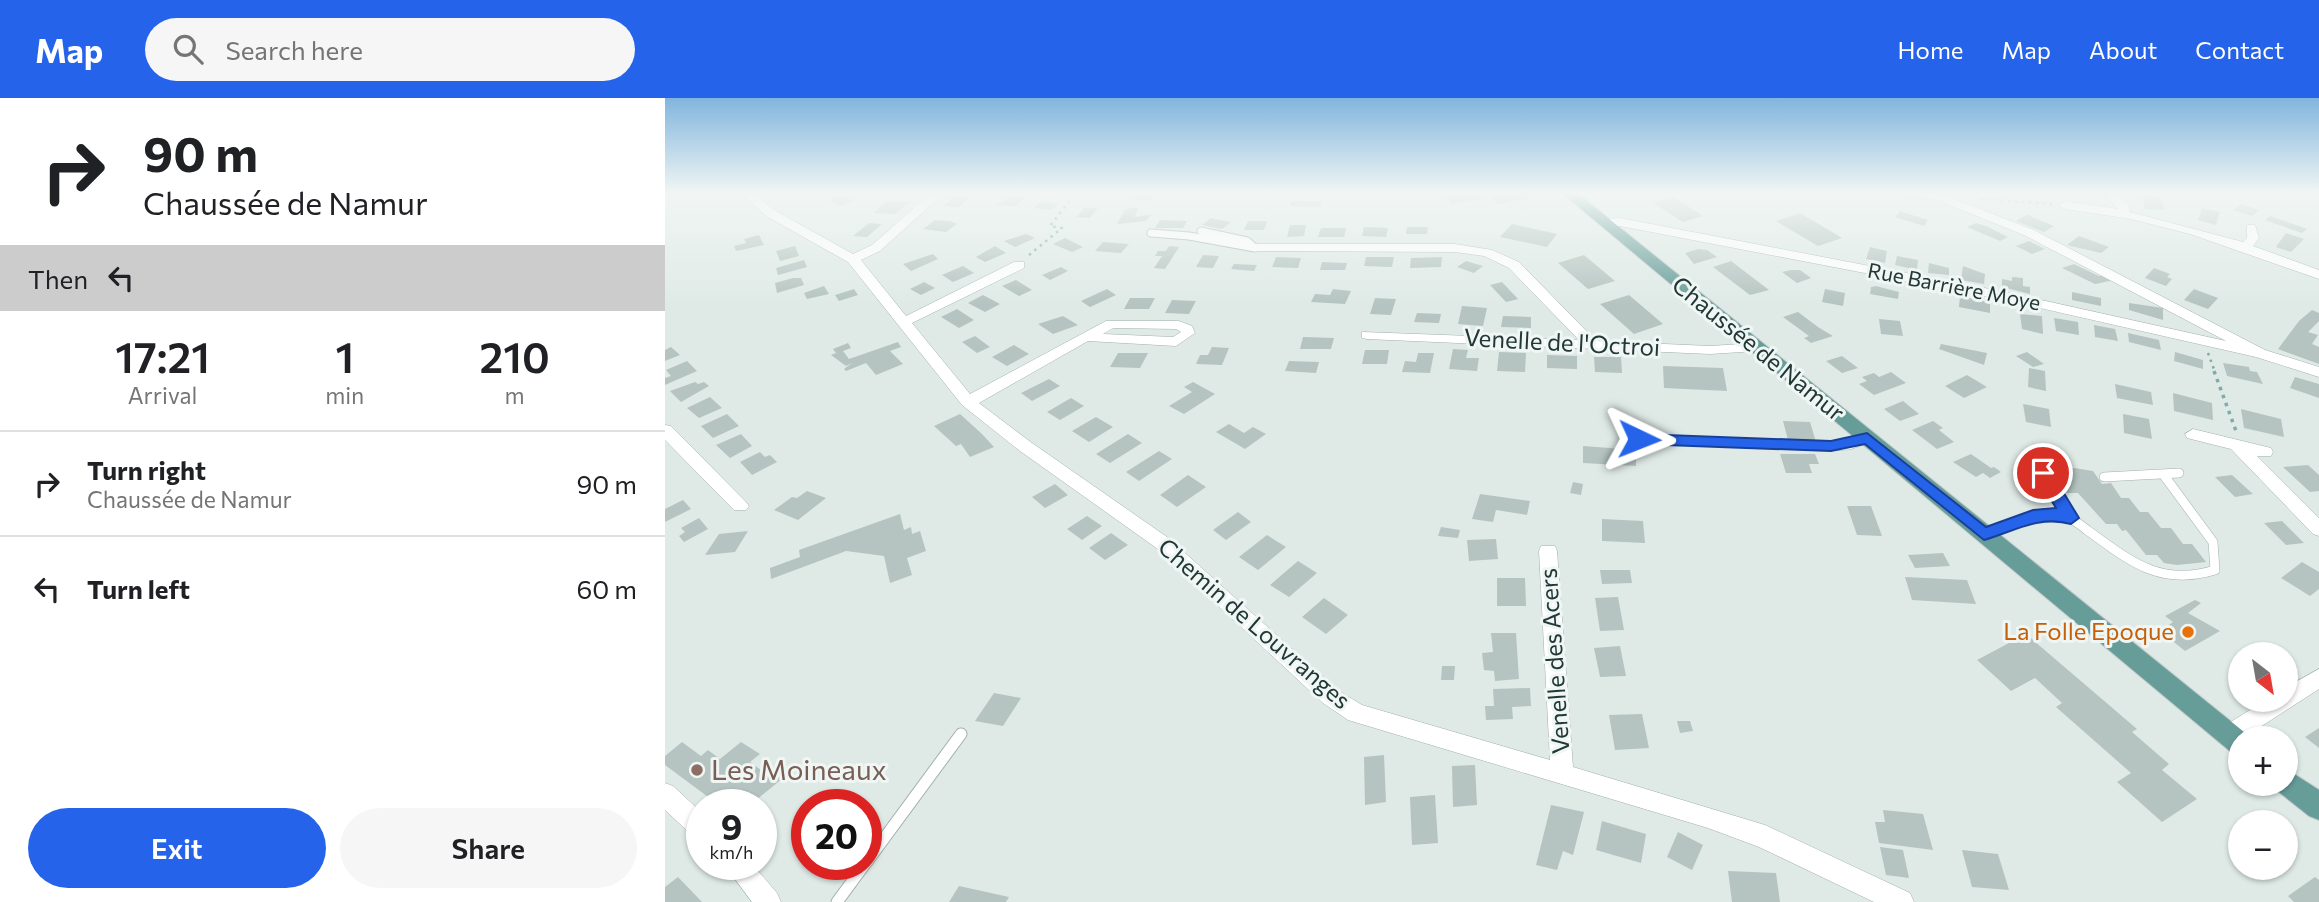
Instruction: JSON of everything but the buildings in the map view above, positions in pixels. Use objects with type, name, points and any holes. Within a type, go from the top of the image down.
[{"type":"main road","name":"Chaussée de Namur","points":[[1614,231],[2228,733]]},
{"type":"main road","points":[[2298,790],[2319,807]]},
{"type":"street","name":"Chemin de Louvranges","points":[[801,231],[853,260],[968,402],[1026,447],[1161,542],[1331,696],[1356,713],[1563,772],[1765,838],[1901,902]]},
{"type":"street","points":[[853,260],[876,247],[895,231]]},
{"type":"street","name":"Rue Barrière Moye","points":[[1654,231],[2005,296],[2260,352]]},
{"type":"street","points":[[2024,231],[2260,352],[2319,372]]},
{"type":"street","points":[[2196,231],[2246,246],[2319,275]]},
{"type":"street","points":[[2246,246],[2253,238],[2252,231]]},
{"type":"street","points":[[1255,248],[1455,248],[1487,253],[1514,265],[1590,344]]},
{"type":"street","points":[[904,322],[1019,265]]},
{"type":"street","points":[[968,402],[1085,337],[1111,324],[1179,325],[1187,329],[1188,333],[1176,342],[1085,337]]},
{"type":"street","points":[[1131,340],[1157,325]]},
{"type":"street","name":"Venelle de l'Octroi","points":[[1367,335],[1710,350],[1757,347]]},
{"type":"street","points":[[665,429],[740,506]]},
{"type":"street","points":[[2193,435],[2265,452]]},
{"type":"street","points":[[2239,446],[2319,529]]},
{"type":"street","name":"Venelle des Acers","points":[[1548,551],[1563,772]]},
{"type":"street","points":[[2298,691],[2319,678]]},
{"type":"street","points":[[2251,726],[2269,712]]},
{"type":"street","points":[[665,793],[686,813]]},
{"type":"street","points":[[749,880],[768,902]]},
{"type":"lane","points":[[1201,231],[1247,241],[1255,248]]},
{"type":"lane","points":[[1151,233],[1189,236],[1255,248]]},
{"type":"lane","points":[[1639,439],[1831,446],[1867,438]]},
{"type":"lane","points":[[2043,473],[2071,518]]},
{"type":"lane","points":[[2103,477],[2179,473]]},
{"type":"lane","points":[[1984,534],[2033,516],[2053,513],[2071,518],[2123,555],[2163,578],[2195,578],[2215,570],[2213,541],[2163,474]]},
{"type":"lane","points":[[882,842],[961,734]]},
{"type":"lane","points":[[837,902],[854,880]]},
{"type":"path","points":[[1019,265],[1059,231]]},
{"type":"path","points":[[2203,339],[2239,446]]},
{"type":"place","name":"La Folle Epoque","points":[[2188,632]]},
{"type":"place","name":"Les Moineaux","points":[[697,770]]},
{"type":"route","points":[[1639,439],[1831,446],[1867,438],[1984,534],[2033,516],[2053,513],[2071,518],[2043,473]]}]
